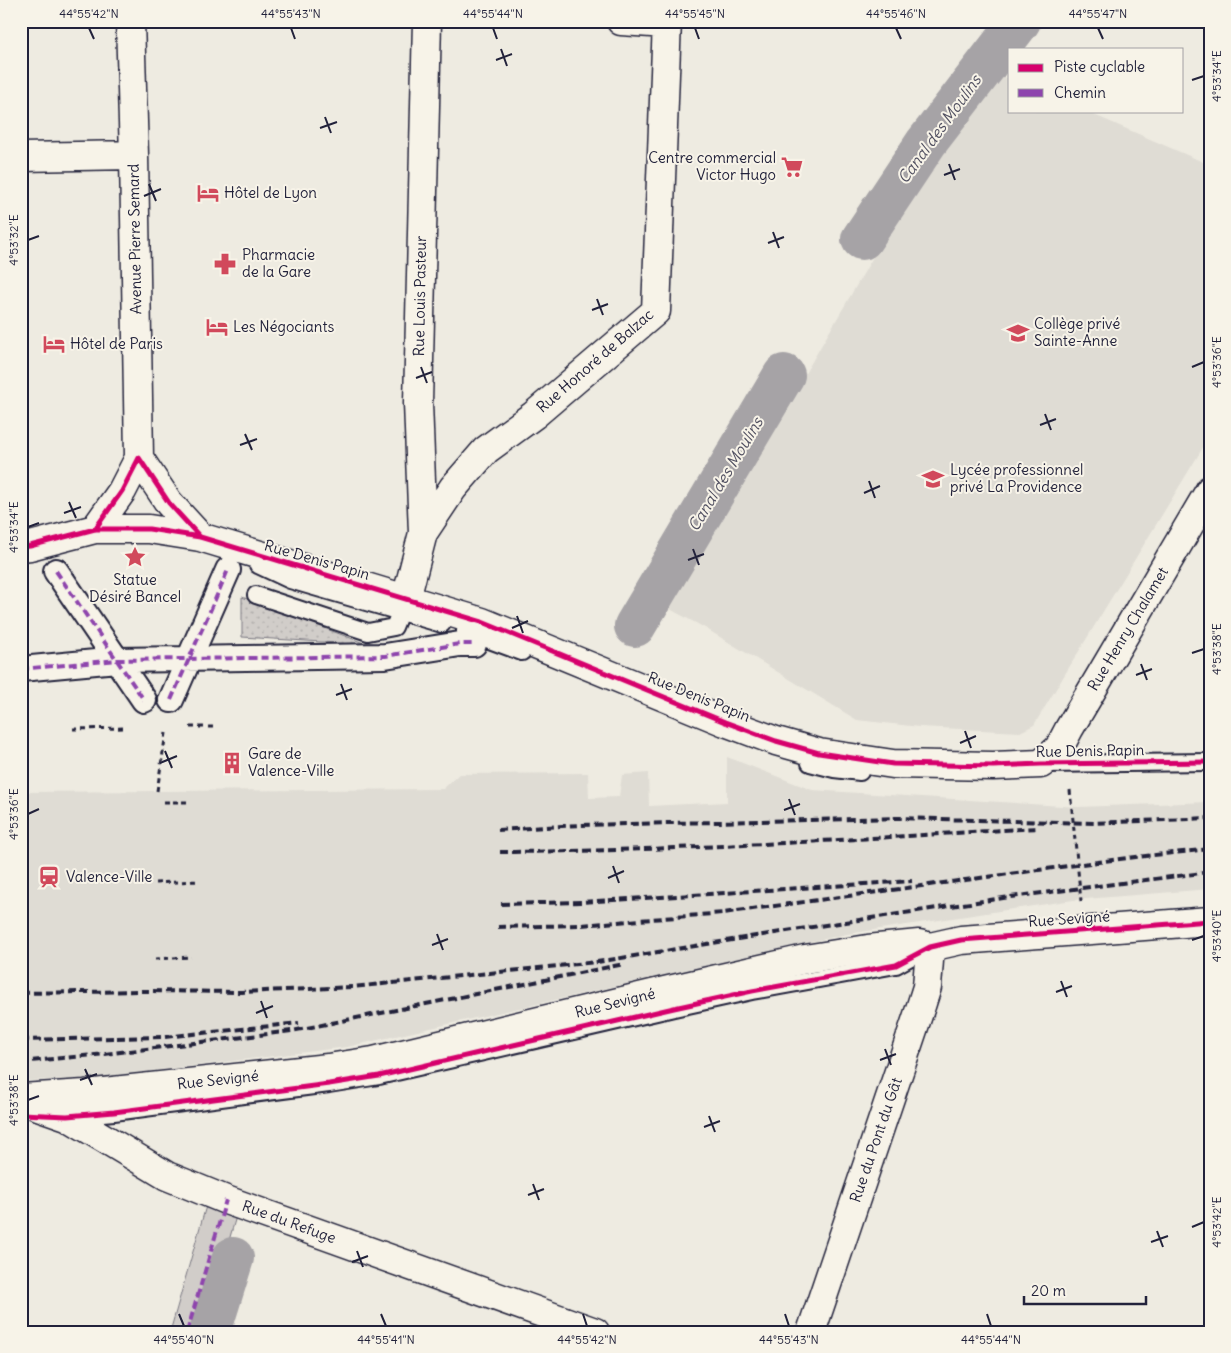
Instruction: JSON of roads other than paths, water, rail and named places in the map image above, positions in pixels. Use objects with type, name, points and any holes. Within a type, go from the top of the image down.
[{"type":"street","name":"Avenue Pierre Semard","points":[[130,21],[139,458]]},
{"type":"street","name":"Rue Louis Pasteur","points":[[403,605],[423,533],[418,403],[427,21]]},
{"type":"street","points":[[621,21],[667,23]]},
{"type":"street","name":"Rue Honoré de Balzac","points":[[423,533],[453,488],[486,450],[534,415],[656,311],[667,23]]},
{"type":"street","points":[[21,157],[134,155]]},
{"type":"street","points":[[96,529],[122,491],[139,458]]},
{"type":"street","name":"Rue Denis Papin","points":[[139,458],[169,503],[200,537]]},
{"type":"street","name":"Rue Henry Chalamet","points":[[1040,764],[1059,748],[1210,490]]},
{"type":"street","name":"Rue Denis Papin","points":[[24,549],[96,529],[149,529],[200,537],[403,605],[482,622],[725,722],[776,741],[818,753],[893,764],[993,766],[1040,764]]},
{"type":"street","points":[[171,700],[228,570]]},
{"type":"street","points":[[56,571],[144,700]]},
{"type":"street","points":[[21,668],[117,660],[385,656],[460,644],[474,644]]},
{"type":"street","name":"Rue Sevigné","points":[[21,1099],[328,1068],[373,1061],[654,993],[806,959],[868,949],[919,944],[930,946],[961,940],[1210,921]]},
{"type":"street","name":"Rue du Pont du Gât","points":[[811,1332],[922,1006],[930,946]]},
{"type":"street","name":"Rue du Refuge","points":[[21,1099],[67,1116],[167,1176],[236,1203],[594,1332]]},
{"type":"lane","points":[[256,595],[368,632],[394,627],[403,605]]},
{"type":"lane","name":"Rue Denis Papin","points":[[1040,764],[1210,762]]},
{"type":"lane","points":[[21,1114],[67,1116],[114,1112],[379,1076],[752,991],[896,965],[930,946]]},
{"type":"waterway","name":"Canal des Moulins","points":[[862,239],[926,143],[1020,21]]},
{"type":"waterway","name":"Canal des Moulins","points":[[635,626],[784,375]]},
{"type":"waterway","name":"Canal des Moulins","points":[[210,1332],[233,1258]]},
{"type":"railway","points":[[498,830],[580,825],[899,818],[1094,823],[1210,818]]},
{"type":"railway","points":[[500,852],[701,847],[1037,828]]},
{"type":"railway","points":[[498,927],[581,925],[723,913],[1127,858],[1210,849]]},
{"type":"railway","points":[[21,993],[242,992],[353,987],[597,962],[1003,898],[1210,872]]},
{"type":"railway","points":[[501,904],[581,902],[912,881]]},
{"type":"railway","points":[[21,1062],[105,1054],[292,1031],[624,964]]},
{"type":"railway","points":[[21,1040],[164,1037],[299,1023]]},
{"type":"place","name":"Centre commercial Victor Hugo","points":[[792,167]]},
{"type":"place","name":"Hôtel de Lyon","points":[[208,193]]},
{"type":"place","name":"Pharmacie de la Gare","points":[[225,264]]},
{"type":"place","name":"Les Négociants","points":[[217,327]]},
{"type":"place","name":"Collège privé Sainte-Anne","points":[[1018,333]]},
{"type":"place","name":"Hôtel de Paris","points":[[54,344]]},
{"type":"place","name":"Lycée professionnel privé La Providence","points":[[933,479]]},
{"type":"place","name":"Statue Désiré Bancel","points":[[135,557]]},
{"type":"place","name":"Gare de Valence-Ville","points":[[232,763]]},
{"type":"place","name":"Valence-Ville","points":[[49,877]]}]
